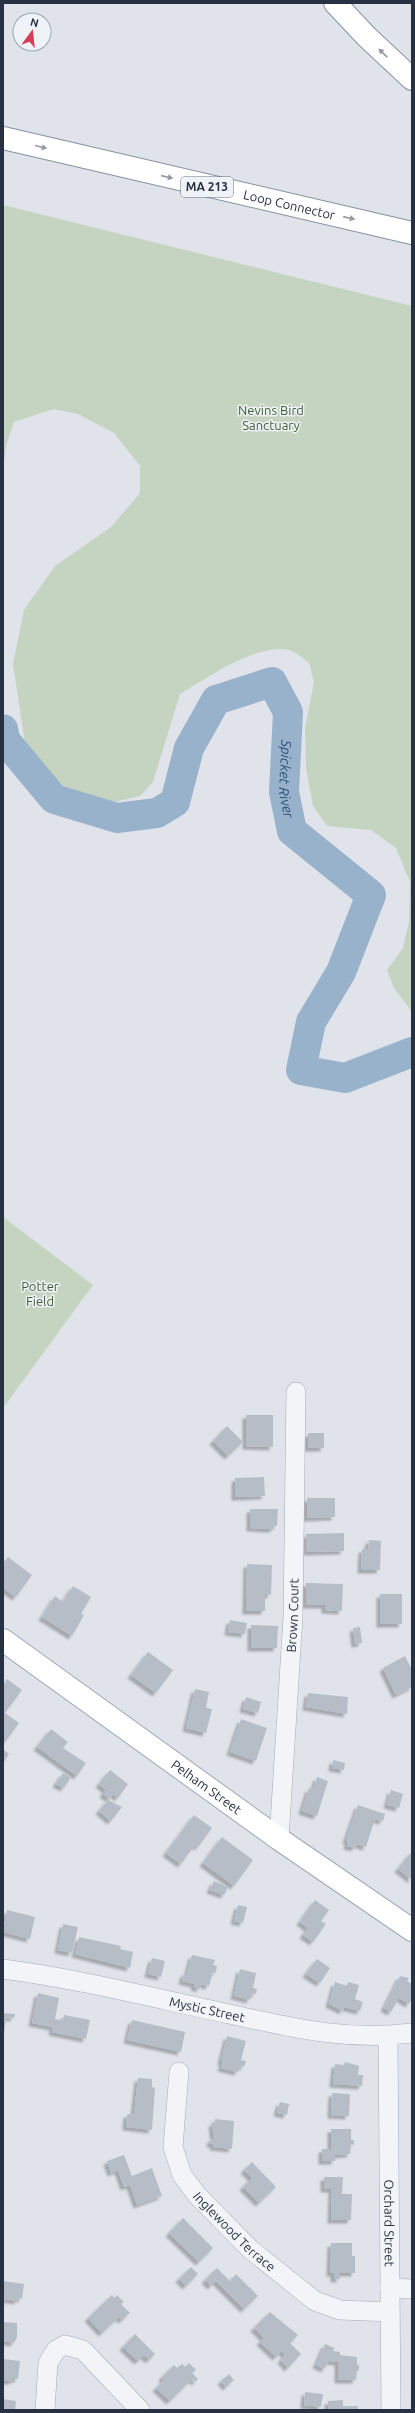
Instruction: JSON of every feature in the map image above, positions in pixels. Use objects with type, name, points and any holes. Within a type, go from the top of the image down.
[{"type":"main road","points":[[335,3],[367,37],[412,79]]},
{"type":"main road","name":"Loop Connector","points":[[3,138],[412,233]]},
{"type":"main road","name":"Pelham Street","points":[[3,1640],[279,1839],[412,1930]]},
{"type":"street","name":"Brown Court","points":[[279,1839],[292,1617],[296,1392]]},
{"type":"street","name":"Mystic Street","points":[[3,1969],[86,1984],[310,2031],[344,2036],[388,2036],[412,2033]]},
{"type":"street","name":"Orchard Street","points":[[388,2036],[391,2410]]},
{"type":"street","name":"Inglewood Terrace","points":[[179,2072],[173,2147],[182,2175],[197,2195],[251,2250],[315,2301],[340,2310],[390,2312]]},
{"type":"street","points":[[390,2288],[412,2289]]},
{"type":"street","points":[[45,2410],[48,2363],[56,2350],[65,2345],[82,2350],[140,2410]]},
{"type":"green space","name":"Nevins Bird Sanctuary","points":[[3,205],[412,306],[412,1012],[394,988],[387,970],[403,948],[409,922],[410,882],[396,848],[371,830],[327,826],[313,806],[306,768],[305,728],[314,682],[309,663],[297,653],[289,650],[276,649],[262,652],[233,663],[180,694],[153,782],[140,796],[110,803],[74,795],[45,777],[26,750],[13,664],[24,610],[55,566],[111,527],[140,493],[140,466],[114,433],[78,414],[54,409],[14,422],[7,443],[3,467]]},
{"type":"green space","name":"Potter Field","points":[[3,1217],[93,1285],[3,1408]]},
{"type":"building","points":[[246,1415],[273,1415],[273,1447],[246,1446]]},
{"type":"building","points":[[227,1426],[243,1442],[228,1456],[213,1441]]},
{"type":"building","points":[[308,1433],[324,1433],[324,1448],[308,1448]]},
{"type":"building","points":[[264,1477],[265,1496],[235,1497],[235,1478]]},
{"type":"building","points":[[307,1498],[335,1498],[335,1517],[307,1518]]},
{"type":"building","points":[[250,1509],[278,1509],[277,1526],[274,1526],[274,1529],[250,1528]]},
{"type":"building","points":[[344,1533],[344,1551],[307,1552],[306,1534]]},
{"type":"building","points":[[369,1540],[381,1541],[380,1570],[361,1570],[362,1549],[368,1549]]},
{"type":"building","points":[[8,1557],[32,1575],[16,1597],[3,1588],[3,1564]]},
{"type":"building","points":[[247,1564],[272,1565],[271,1595],[265,1594],[265,1611],[246,1611]]},
{"type":"building","points":[[306,1583],[343,1584],[342,1611],[325,1610],[325,1605],[306,1605]]},
{"type":"building","points":[[73,1586],[91,1597],[81,1614],[84,1615],[72,1636],[42,1617],[55,1596],[63,1602]]},
{"type":"building","points":[[380,1594],[402,1594],[402,1624],[380,1624]]},
{"type":"building","points":[[230,1620],[247,1623],[245,1634],[228,1632]]},
{"type":"building","points":[[251,1625],[278,1626],[277,1648],[251,1648]]},
{"type":"building","points":[[360,1627],[362,1643],[355,1644],[353,1628]]},
{"type":"building","points":[[148,1652],[173,1670],[156,1693],[131,1675]]},
{"type":"building","points":[[405,1656],[412,1670],[412,1687],[396,1695],[383,1668]]},
{"type":"building","points":[[7,1679],[22,1690],[5,1713],[19,1723],[3,1745],[3,1685]]},
{"type":"building","points":[[195,1689],[209,1692],[206,1708],[212,1709],[206,1733],[186,1728]]},
{"type":"building","points":[[308,1693],[348,1697],[347,1714],[306,1707]]},
{"type":"building","points":[[246,1697],[261,1702],[258,1713],[243,1709]]},
{"type":"building","points":[[241,1719],[267,1728],[256,1761],[230,1752]]},
{"type":"building","points":[[51,1729],[68,1742],[63,1748],[86,1763],[77,1776],[37,1747]]},
{"type":"building","points":[[3,1749],[9,1754],[3,1763]]},
{"type":"building","points":[[333,1760],[345,1763],[344,1770],[332,1768]]},
{"type":"building","points":[[110,1770],[128,1784],[118,1798],[113,1794],[110,1799],[103,1794],[106,1790],[99,1784]]},
{"type":"building","points":[[63,1773],[71,1777],[64,1788],[56,1784]]},
{"type":"building","points":[[317,1777],[328,1781],[317,1816],[302,1811],[309,1788],[313,1789]]},
{"type":"building","points":[[391,1790],[403,1794],[399,1808],[387,1805]]},
{"type":"building","points":[[108,1800],[122,1807],[111,1821],[99,1811]]},
{"type":"building","points":[[358,1805],[385,1814],[383,1821],[375,1819],[366,1847],[357,1844],[355,1848],[347,1846],[348,1841],[346,1840]]},
{"type":"building","points":[[194,1815],[212,1828],[198,1847],[195,1845],[181,1864],[166,1853]]},
{"type":"building","points":[[222,1837],[253,1860],[234,1886],[203,1863]]},
{"type":"building","points":[[412,1851],[412,1880],[398,1869]]},
{"type":"building","points":[[214,1881],[228,1887],[224,1895],[210,1890]]},
{"type":"building","points":[[315,1900],[329,1910],[321,1921],[326,1924],[313,1942],[303,1935],[308,1928],[300,1922]]},
{"type":"building","points":[[238,1905],[247,1907],[243,1923],[234,1921]]},
{"type":"building","points":[[7,1910],[35,1917],[30,1939],[3,1932]]},
{"type":"building","points":[[63,1924],[78,1927],[72,1953],[58,1950]]},
{"type":"building","points":[[79,1937],[121,1946],[120,1949],[133,1952],[130,1968],[75,1954]]},
{"type":"building","points":[[192,1955],[215,1960],[213,1965],[217,1966],[216,1973],[213,1972],[209,1986],[201,1984],[200,1989],[194,1987],[195,1984],[182,1981],[184,1973],[187,1974]]},
{"type":"building","points":[[152,1958],[165,1961],[161,1977],[148,1974]]},
{"type":"building","points":[[317,1959],[330,1968],[320,1983],[306,1974]]},
{"type":"building","points":[[240,1969],[256,1973],[253,1988],[257,1989],[256,1994],[252,1993],[250,2000],[234,1996]]},
{"type":"building","points":[[400,1976],[409,1978],[407,1981],[412,1984],[412,1999],[409,2004],[399,1998],[391,2012],[384,2008]]},
{"type":"building","points":[[335,1982],[347,1986],[348,1982],[359,1985],[355,1999],[363,2002],[360,2011],[344,2007],[343,2011],[329,2004]]},
{"type":"building","points":[[38,1993],[59,1998],[55,2019],[63,2021],[64,2015],[90,2020],[86,2039],[52,2032],[53,2027],[32,2023]]},
{"type":"building","points":[[3,2013],[15,2014],[14,2018],[6,2017],[4,2035]]},
{"type":"building","points":[[132,2020],[185,2032],[181,2052],[127,2040]]},
{"type":"building","points":[[227,2036],[246,2041],[241,2060],[246,2061],[244,2067],[240,2066],[238,2072],[221,2068]]},
{"type":"building","points":[[345,2062],[359,2066],[358,2075],[363,2075],[362,2086],[333,2084],[335,2064],[344,2065]]},
{"type":"building","points":[[138,2078],[152,2079],[152,2087],[155,2088],[152,2130],[126,2127],[127,2114],[134,2114]]},
{"type":"building","points":[[332,2093],[350,2094],[349,2116],[331,2115]]},
{"type":"building","points":[[280,2102],[289,2104],[287,2115],[277,2113]]},
{"type":"building","points":[[215,2119],[234,2121],[232,2149],[213,2147],[214,2144],[210,2144],[211,2139],[214,2139],[212,2123],[215,2123]]},
{"type":"building","points":[[331,2129],[351,2129],[351,2140],[354,2140],[354,2145],[351,2144],[350,2154],[335,2155],[335,2161],[322,2161],[322,2149],[331,2149]]},
{"type":"building","points":[[124,2155],[132,2176],[152,2168],[162,2196],[137,2205],[130,2185],[124,2187],[118,2170],[111,2173],[107,2161]]},
{"type":"building","points":[[252,2162],[276,2187],[259,2203],[243,2187],[252,2178],[244,2170]]},
{"type":"building","points":[[324,2177],[343,2177],[342,2194],[352,2194],[351,2220],[331,2220],[332,2189],[324,2189]]},
{"type":"building","points":[[183,2218],[213,2248],[199,2262],[169,2233]]},
{"type":"building","points":[[331,2243],[352,2243],[352,2256],[355,2256],[355,2273],[340,2273],[340,2279],[334,2279],[334,2273],[330,2273]]},
{"type":"building","points":[[191,2267],[198,2274],[186,2286],[179,2279]]},
{"type":"building","points":[[217,2268],[230,2281],[236,2274],[258,2296],[244,2309],[216,2281],[211,2286],[205,2280]]},
{"type":"building","points":[[3,2281],[24,2284],[22,2299],[18,2298],[18,2301],[5,2299],[3,2304]]},
{"type":"building","points":[[112,2295],[114,2298],[117,2295],[124,2302],[121,2304],[130,2313],[122,2320],[119,2317],[102,2333],[88,2318]]},
{"type":"building","points":[[270,2312],[298,2335],[290,2343],[301,2354],[288,2368],[281,2360],[285,2355],[282,2351],[276,2357],[260,2342],[264,2338],[254,2328]]},
{"type":"building","points":[[3,2322],[17,2323],[17,2337],[14,2343],[3,2341]]},
{"type":"building","points":[[135,2334],[155,2354],[149,2360],[144,2355],[138,2361],[123,2347]]},
{"type":"building","points":[[325,2344],[335,2348],[333,2351],[340,2352],[340,2355],[357,2357],[357,2365],[359,2365],[359,2370],[357,2371],[356,2380],[338,2380],[338,2362],[328,2361],[325,2369],[316,2365]]},
{"type":"building","points":[[3,2359],[20,2361],[18,2379],[13,2379],[13,2381],[3,2381]]},
{"type":"building","points":[[189,2363],[196,2370],[192,2373],[198,2379],[195,2382],[192,2379],[170,2401],[156,2388],[164,2380],[162,2377],[174,2365],[177,2368],[182,2364],[185,2367]]},
{"type":"building","points":[[229,2374],[234,2380],[226,2387],[221,2381]]},
{"type":"building","points":[[305,2392],[323,2394],[321,2407],[304,2405]]},
{"type":"building","points":[[3,2399],[16,2401],[15,2410],[3,2410]]},
{"type":"building","points":[[343,2400],[343,2406],[358,2406],[358,2410],[328,2410],[328,2401]]},
{"type":"waterway","name":"Spicket River","points":[[3,729],[5,740],[54,799],[117,818],[157,813],[175,802],[189,748],[216,700],[272,682],[288,712],[284,792],[292,831],[371,895],[341,972],[311,1022],[301,1070],[345,1078],[412,1052]]}]
